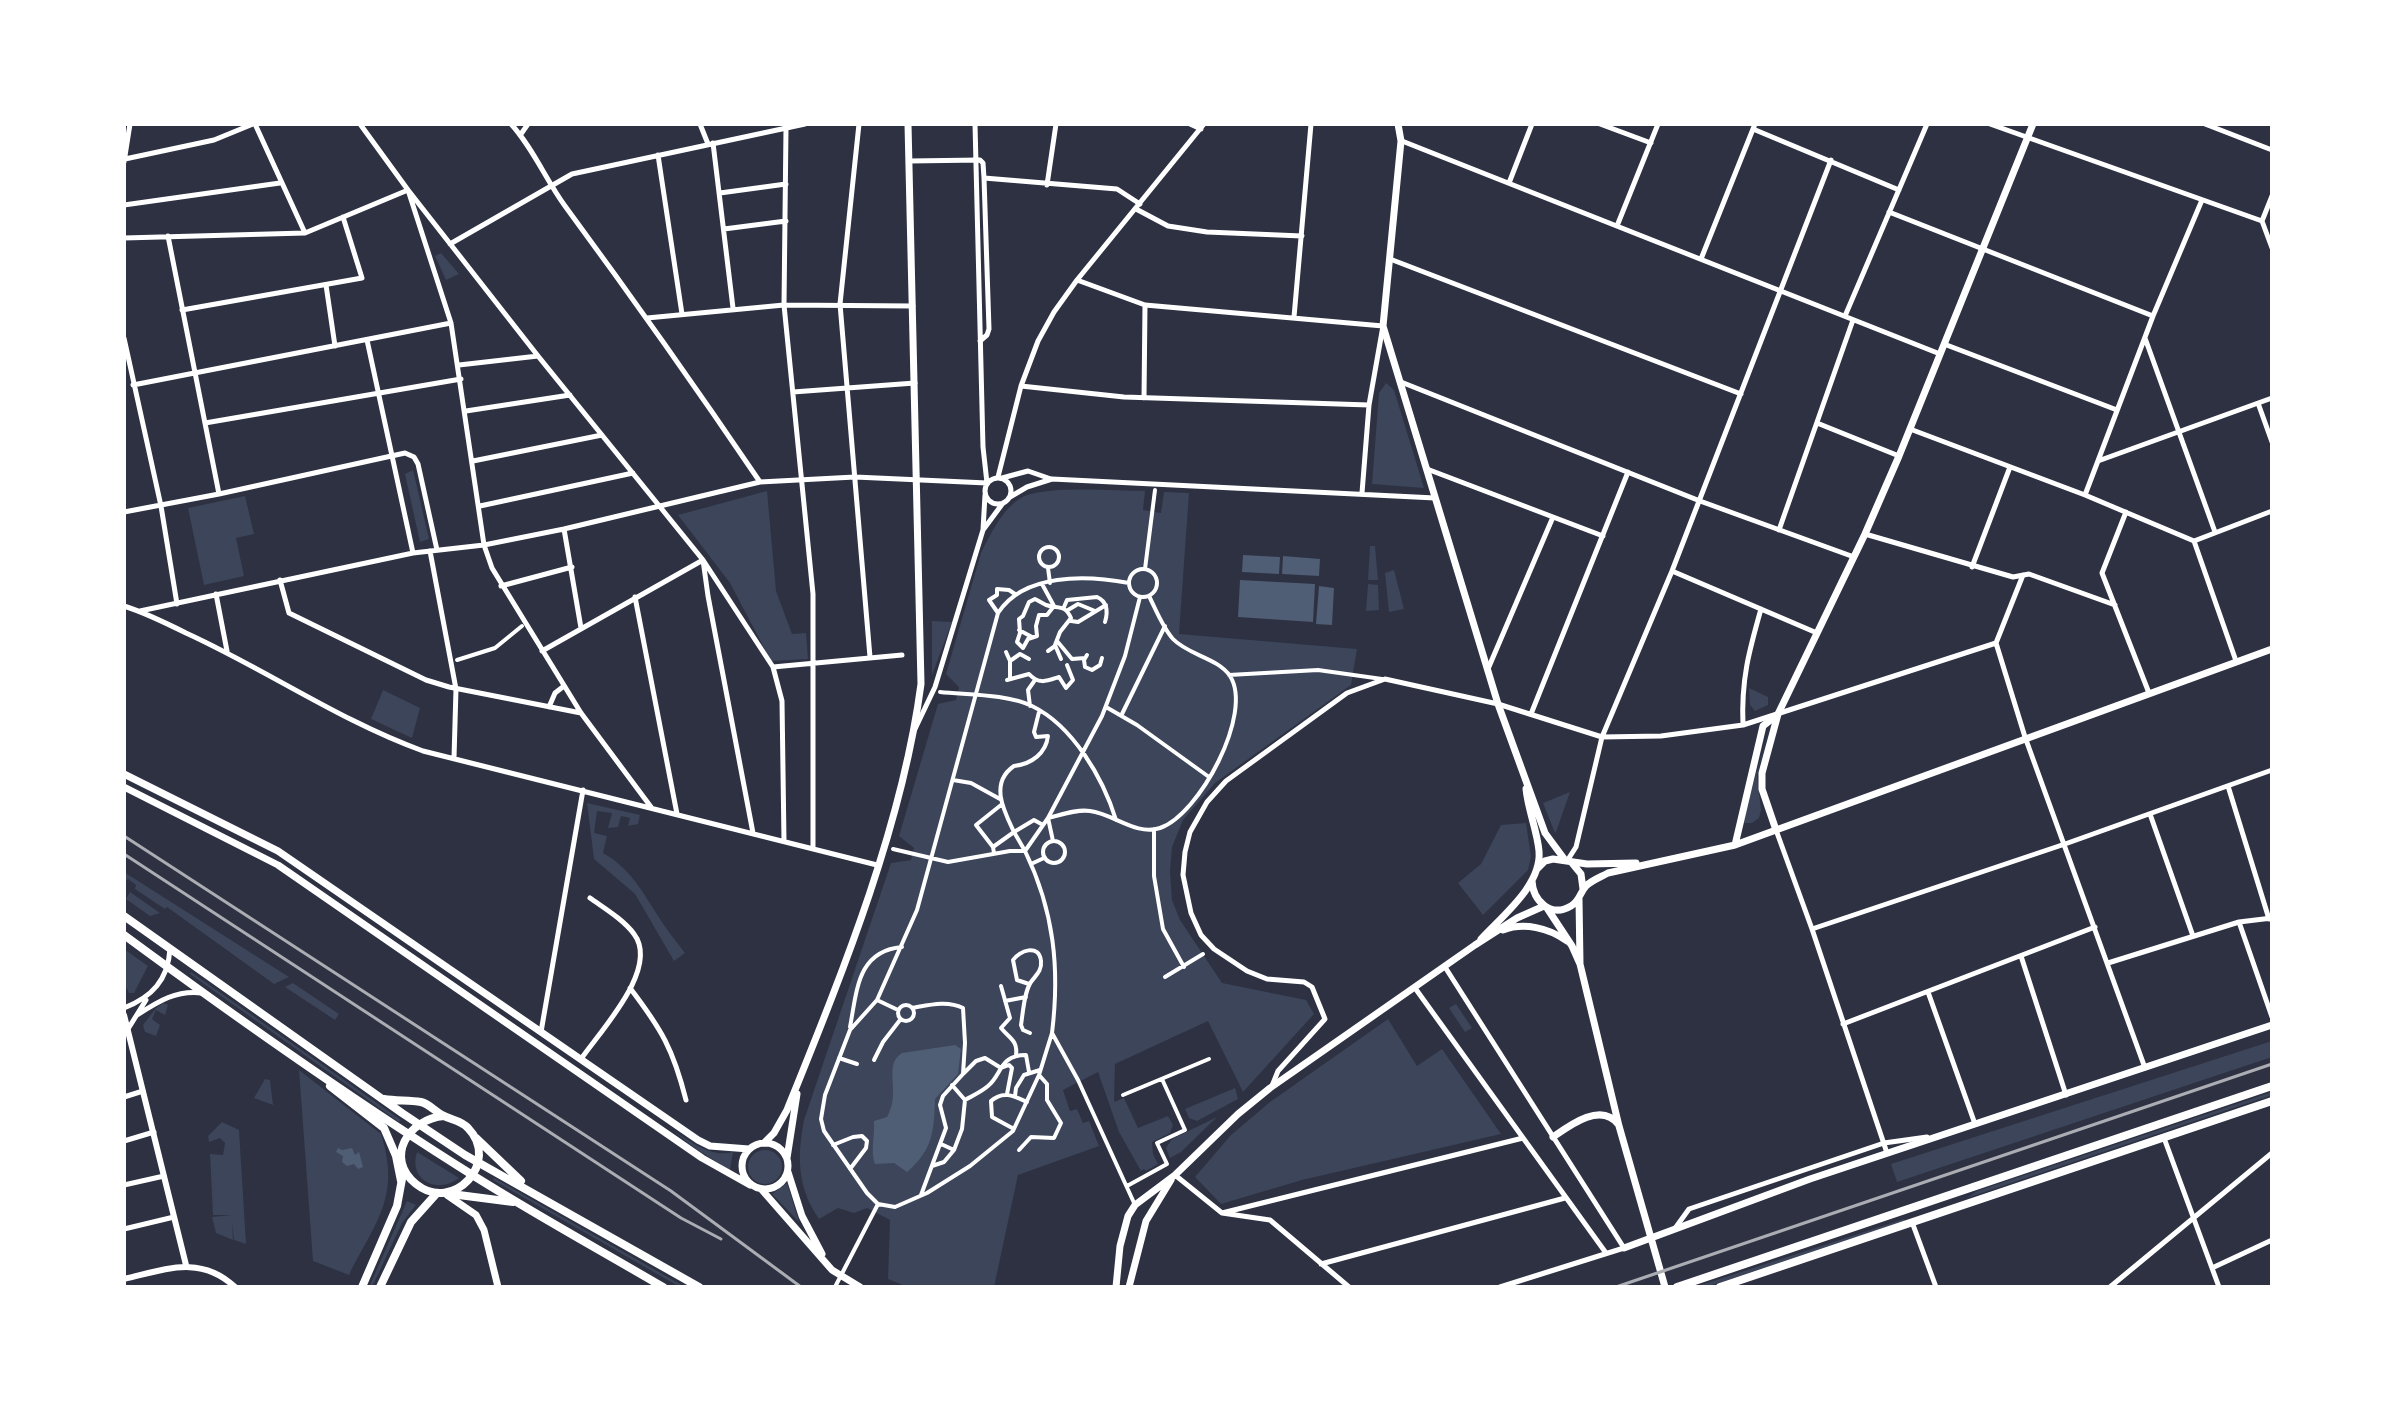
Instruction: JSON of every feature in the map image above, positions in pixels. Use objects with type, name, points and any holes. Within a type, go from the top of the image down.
[{"type":"highway","points":[[124,916],[465,1155],[699,1287]]},
{"type":"highway","points":[[124,935],[408,1134],[473,1176],[663,1287]]},
{"type":"highway","points":[[312,1069],[384,1128],[396,1156],[401,1181]]},
{"type":"highway","points":[[1677,1287],[2272,1086]]},
{"type":"highway","points":[[381,1099],[421,1102],[444,1116],[456,1119],[467,1126],[534,1193]]},
{"type":"highway","points":[[1725,1286],[2272,1101]]},
{"type":"highway","points":[[444,1116],[417,1122],[408,1134],[402,1156],[411,1180],[421,1189],[518,1203]]},
{"type":"highway","points":[[380,1287],[411,1222],[441,1193],[458,1190],[473,1176],[479,1162],[475,1136]]},
{"type":"highway","points":[[362,1287],[397,1206],[404,1165]]},
{"type":"highway","points":[[1907,1209],[1912,1222]]},
{"type":"main road","points":[[124,774],[278,851],[698,1140],[710,1146],[749,1149],[764,1143],[781,1123],[798,1084],[877,865],[915,730],[921,684],[908,124]]},
{"type":"main road","points":[[1398,124],[1401,141],[1383,326],[1498,704],[1524,779],[1545,833],[1581,874],[1583,889]]},
{"type":"main road","points":[[1776,830],[1762,789],[1762,773],[1778,714],[1899,456],[2033,124]]},
{"type":"main road","points":[[1116,1287],[1120,1246],[1128,1216],[1135,1205],[1175,1175],[1238,1114],[1270,1088],[1517,918],[1546,907],[1570,907],[1589,882],[1608,873],[1735,845],[2272,649]]},
{"type":"main road","points":[[1735,845],[1763,726],[1778,714]]},
{"type":"main road","points":[[1475,945],[1532,881],[1537,869],[1540,855],[1524,779]]},
{"type":"main road","points":[[124,787],[278,865],[702,1158],[762,1190],[832,1270],[860,1287]]},
{"type":"main road","points":[[1537,869],[1545,861],[1553,859],[1631,864],[1686,857]]},
{"type":"main road","points":[[1532,881],[1535,898],[1546,907],[1580,964],[1619,1126],[1665,1287]]},
{"type":"main road","points":[[1579,898],[1580,964]]},
{"type":"main road","points":[[1497,932],[1509,927],[1532,927],[1552,932],[1572,946]]},
{"type":"main road","points":[[1624,1248],[1887,1153],[2272,1025]]},
{"type":"main road","points":[[798,1084],[787,1158],[788,1172],[802,1216],[832,1270]]},
{"type":"main road","points":[[1553,1137],[1572,1124],[1600,1114],[1613,1117],[1619,1126]]},
{"type":"main road","points":[[764,1143],[776,1145],[787,1158]]},
{"type":"main road","points":[[749,1149],[741,1167],[750,1185]]},
{"type":"main road","points":[[762,1190],[776,1188],[788,1172]]},
{"type":"main road","points":[[1129,1287],[1146,1221],[1175,1175]]},
{"type":"main road","points":[[441,1193],[476,1215],[484,1230],[498,1287]]},
{"type":"street","points":[[130,124],[124,160],[214,140],[254,124],[305,233]]},
{"type":"street","points":[[360,124],[538,356],[703,560],[773,667],[782,701],[784,841]]},
{"type":"street","points":[[511,124],[521,134],[551,186],[760,482]]},
{"type":"street","points":[[521,134],[528,124]]},
{"type":"street","points":[[700,124],[710,144],[719,193],[733,308]]},
{"type":"street","points":[[450,244],[572,174],[805,124]]},
{"type":"street","points":[[859,124],[840,304],[870,657]]},
{"type":"street","points":[[915,730],[935,687],[983,530],[987,483],[983,447],[975,124]]},
{"type":"street","points":[[1047,185],[1056,124]]},
{"type":"street","points":[[1000,478],[1021,386],[1043,331],[1077,280],[1202,126],[1190,124]]},
{"type":"street","points":[[1294,317],[1311,124]]},
{"type":"street","points":[[1509,183],[1532,124]]},
{"type":"street","points":[[1600,124],[1651,143]]},
{"type":"street","points":[[1617,226],[1658,124]]},
{"type":"street","points":[[1845,316],[1927,124]]},
{"type":"street","points":[[1990,124],[2262,221]]},
{"type":"street","points":[[2205,124],[2272,150]]},
{"type":"street","points":[[1701,259],[1754,127],[1899,190]]},
{"type":"street","points":[[786,128],[784,305],[813,594],[813,849]]},
{"type":"street","points":[[1401,141],[1940,354]]},
{"type":"street","points":[[658,155],[682,314]]},
{"type":"street","points":[[909,161],[976,160],[983,163],[989,329],[980,341]]},
{"type":"street","points":[[1567,861],[1576,847],[1602,737],[1700,501],[1831,160]]},
{"type":"street","points":[[984,178],[1117,189],[1168,226],[1207,232],[1302,236]]},
{"type":"street","points":[[124,205],[280,183]]},
{"type":"street","points":[[719,193],[786,184]]},
{"type":"street","points":[[124,238],[305,233],[408,190]]},
{"type":"street","points":[[408,190],[451,323],[484,545],[501,586],[581,713],[651,807]]},
{"type":"street","points":[[2272,196],[2262,221],[2272,248]]},
{"type":"street","points":[[2085,495],[2153,316],[2202,200]]},
{"type":"street","points":[[1889,212],[2153,316]]},
{"type":"street","points":[[182,310],[362,278],[343,217]]},
{"type":"street","points":[[724,229],[786,221]]},
{"type":"street","points":[[168,236],[219,494]]},
{"type":"street","points":[[1390,259],[1741,394]]},
{"type":"street","points":[[1077,280],[1145,305],[1383,326],[1369,405],[1362,493]]},
{"type":"street","points":[[326,285],[335,346]]},
{"type":"street","points":[[647,318],[784,305],[913,306]]},
{"type":"street","points":[[1144,398],[1145,305]]},
{"type":"street","points":[[1779,530],[1853,320]]},
{"type":"street","points":[[133,385],[451,323]]},
{"type":"street","points":[[2145,337],[2215,532]]},
{"type":"street","points":[[124,338],[161,506],[177,604]]},
{"type":"street","points":[[367,340],[413,553]]},
{"type":"street","points":[[1944,344],[2117,410]]},
{"type":"street","points":[[459,365],[538,356]]},
{"type":"street","points":[[205,423],[461,379]]},
{"type":"street","points":[[1401,382],[1700,501],[1854,557]]},
{"type":"street","points":[[793,392],[915,383]]},
{"type":"street","points":[[1021,386],[1144,398],[1369,405]]},
{"type":"street","points":[[466,411],[570,395]]},
{"type":"street","points":[[2097,461],[2272,398]]},
{"type":"street","points":[[2258,403],[2272,442]]},
{"type":"street","points":[[1817,423],[1899,456]]},
{"type":"street","points":[[1910,429],[2085,495],[2194,541],[2272,511]]},
{"type":"street","points":[[473,461],[602,435]]},
{"type":"street","points":[[124,512],[405,453],[414,457],[418,464],[437,550]]},
{"type":"street","points":[[1972,567],[2010,467]]},
{"type":"street","points":[[1427,469],[1603,536]]},
{"type":"street","points":[[140,611],[413,553],[484,545],[564,529],[760,482],[801,478],[855,477],[987,483],[1028,471],[1052,479],[1436,498]]},
{"type":"street","points":[[1531,714],[1628,472]]},
{"type":"street","points":[[480,506],[633,473]]},
{"type":"street","points":[[1000,478],[1011,487],[1010,497]]},
{"type":"street","points":[[983,530],[1010,497],[1027,487],[1052,479]]},
{"type":"street","points":[[1145,569],[1155,490]]},
{"type":"street","points":[[985,495],[994,503],[1003,503]]},
{"type":"street","points":[[2126,512],[2102,573],[2149,693]]},
{"type":"street","points":[[1488,669],[1553,517]]},
{"type":"street","points":[[564,529],[581,628]]},
{"type":"street","points":[[1865,534],[1972,567],[2013,577],[2029,574],[2115,605]]},
{"type":"street","points":[[2194,541],[2236,661]]},
{"type":"street","points":[[1047,547],[1057,551],[1059,557],[1057,563],[1048,568],[1042,565],[1039,556],[1047,547]]},
{"type":"street","points":[[430,551],[456,689],[454,758]]},
{"type":"street","points":[[542,651],[703,560]]},
{"type":"street","points":[[703,560],[753,833]]},
{"type":"street","points":[[501,586],[572,567]]},
{"type":"street","points":[[1048,568],[1050,583]]},
{"type":"street","points":[[1145,569],[1153,573],[1157,581],[1156,590],[1149,596],[1140,597],[1132,592],[1129,583],[1132,574],[1145,569]]},
{"type":"street","points":[[1672,571],[1818,634]]},
{"type":"street","points":[[2023,575],[1996,643],[2025,737],[2145,1069]]},
{"type":"street","points":[[850,1030],[877,1000],[917,910],[998,613],[1008,599],[1030,585],[1105,578],[1129,583]]},
{"type":"street","points":[[280,580],[289,613],[426,680],[456,689],[581,713]]},
{"type":"street","points":[[1042,584],[1054,606]]},
{"type":"street","points":[[998,613],[989,600],[997,595],[997,589],[1015,594]]},
{"type":"street","points":[[216,594],[227,651]]},
{"type":"street","points":[[1149,596],[1174,640],[1229,675],[1318,670],[1385,679],[1498,704],[1602,737],[1661,736],[1743,725],[1996,643]]},
{"type":"street","points":[[635,597],[677,814]]},
{"type":"street","points":[[1071,621],[1066,609],[1067,600],[1089,597],[1102,599],[1106,605],[1108,612],[1105,622]]},
{"type":"street","points":[[1025,851],[1048,818],[1106,707],[1125,656],[1140,597]]},
{"type":"street","points":[[1054,606],[1047,615],[1039,615],[1037,636],[1028,639],[1023,648],[1017,642],[1019,619],[1029,602],[1035,599],[1066,609],[1078,604],[1095,611]]},
{"type":"street","points":[[1071,621],[1078,622],[1106,605]]},
{"type":"street","points":[[124,606],[227,651],[385,738],[423,751],[877,865]]},
{"type":"street","points":[[1743,725],[1741,692],[1761,609]]},
{"type":"street","points":[[1048,651],[1071,621]]},
{"type":"street","points":[[457,660],[495,648],[522,626]]},
{"type":"street","points":[[1121,715],[1165,626]]},
{"type":"street","points":[[1019,630],[1032,637]]},
{"type":"street","points":[[1056,643],[1072,659],[1086,656],[1085,667],[1092,670],[1100,665],[1102,658]]},
{"type":"street","points":[[1056,643],[1061,659]]},
{"type":"street","points":[[1006,652],[1010,661],[1008,679],[1029,674],[1035,680],[1046,682],[1059,677],[1066,688],[1073,680],[1067,665]]},
{"type":"street","points":[[1010,661],[1020,654],[1029,659]]},
{"type":"street","points":[[773,667],[902,655]]},
{"type":"street","points":[[1048,818],[1092,811],[1143,830],[1162,828],[1203,790],[1209,777],[1236,713],[1235,691],[1229,675]]},
{"type":"street","points":[[1270,1088],[1278,1071],[1325,1019],[1312,987],[1304,982],[1267,979],[1247,971],[1228,961],[1201,935],[1187,898],[1183,875],[1190,832],[1207,802],[1226,781],[1347,693],[1385,679]]},
{"type":"street","points":[[1030,706],[1028,690],[1035,680]]},
{"type":"street","points":[[549,707],[555,693],[564,686]]},
{"type":"street","points":[[940,692],[1030,706],[1039,712],[1065,732],[1082,754],[1110,802],[1116,820]]},
{"type":"street","points":[[1106,707],[1209,777]]},
{"type":"street","points":[[902,947],[878,952],[863,969],[850,1030],[825,1095],[821,1119],[833,1145],[878,1204],[895,1207],[970,1166],[1004,1141],[1014,1129],[1027,1102],[1052,1033],[1057,970],[1051,932],[1031,864],[1001,802],[1003,778],[1009,770],[1035,758],[1047,744],[1048,736],[1036,737],[1034,732],[1039,712]]},
{"type":"street","points":[[1812,929],[2272,770]]},
{"type":"street","points":[[953,780],[975,785],[1001,802]]},
{"type":"street","points":[[2108,963],[2239,922],[2270,918],[2228,786]]},
{"type":"street","points":[[541,1032],[583,790]]},
{"type":"street","points":[[994,850],[976,825],[1001,802]]},
{"type":"street","points":[[2150,814],[2193,936]]},
{"type":"street","points":[[1044,858],[1053,863],[1064,857],[1063,847],[1053,841],[1048,818]]},
{"type":"street","points":[[994,850],[1034,820],[1043,825]]},
{"type":"street","points":[[1154,829],[1154,876],[1163,929],[1184,967]]},
{"type":"street","points":[[1776,830],[1887,1153]]},
{"type":"street","points":[[1044,858],[1044,847],[1053,841]]},
{"type":"street","points":[[893,849],[948,862],[994,850],[1025,851]]},
{"type":"street","points":[[1031,864],[1044,858]]},
{"type":"street","points":[[581,1059],[630,988],[641,965],[641,945],[633,932],[590,898]]},
{"type":"street","points":[[2239,922],[2272,1017]]},
{"type":"street","points":[[1843,1024],[2095,927]]},
{"type":"street","points":[[128,1029],[169,968],[170,949]]},
{"type":"street","points":[[1029,984],[1017,980],[1013,960],[1026,950],[1033,950],[1042,963],[1038,975],[1029,984],[1021,1025],[1023,1030],[1030,1033]]},
{"type":"street","points":[[1165,977],[1203,954]]},
{"type":"street","points":[[2021,956],[2066,1095]]},
{"type":"street","points":[[1445,967],[1624,1248],[1500,1287]]},
{"type":"street","points":[[1001,986],[1010,1018],[1001,1028],[1014,1040],[1016,1056]]},
{"type":"street","points":[[630,988],[662,1030],[676,1059],[686,1100]]},
{"type":"street","points":[[1415,988],[1606,1253]]},
{"type":"street","points":[[137,1015],[170,995],[185,991],[206,994]]},
{"type":"street","points":[[1928,992],[1975,1124]]},
{"type":"street","points":[[1005,1001],[1027,997]]},
{"type":"street","points":[[124,1008],[146,1000]]},
{"type":"street","points":[[877,1000],[898,1010]]},
{"type":"street","points":[[898,1010],[904,1005],[912,1008],[944,1003],[960,1005],[963,1008],[965,1043],[963,1074]]},
{"type":"street","points":[[900,1020],[905,1022],[913,1018],[912,1008]]},
{"type":"street","points":[[874,1060],[900,1020],[898,1010]]},
{"type":"street","points":[[124,1015],[186,1265]]},
{"type":"street","points":[[1052,1033],[1078,1080],[1135,1205]]},
{"type":"street","points":[[124,1056],[134,1053]]},
{"type":"street","points":[[1014,1129],[992,1117],[990,1108],[994,1099],[991,1084],[996,1071],[1016,1056],[1026,1055],[1029,1072]]},
{"type":"street","points":[[839,1058],[857,1064]]},
{"type":"street","points":[[921,1195],[946,1128],[940,1105],[943,1096],[976,1061],[985,1058],[1001,1068]]},
{"type":"street","points":[[1123,1095],[1209,1059]]},
{"type":"street","points":[[1001,1068],[1009,1065],[1012,1068],[1007,1094]]},
{"type":"street","points":[[1015,1096],[1019,1081],[1029,1072],[1039,1073],[1047,1084],[1047,1100],[1061,1123],[1054,1138],[1031,1137],[1019,1150]]},
{"type":"street","points":[[1127,1186],[1167,1164],[1157,1143],[1185,1130],[1162,1079]]},
{"type":"street","points":[[965,1100],[991,1084]]},
{"type":"street","points":[[932,1166],[944,1162],[954,1150],[962,1129],[965,1100],[952,1085]]},
{"type":"street","points":[[124,1097],[144,1091]]},
{"type":"street","points":[[994,1099],[1007,1094],[1027,1102]]},
{"type":"street","points":[[124,1141],[154,1132]]},
{"type":"street","points":[[833,1145],[853,1137],[862,1136],[867,1141],[866,1148],[850,1169]]},
{"type":"street","points":[[1676,1227],[1689,1209],[1884,1143],[1940,1136]]},
{"type":"street","points":[[2164,1137],[2219,1287]]},
{"type":"street","points":[[1222,1213],[1523,1138]]},
{"type":"street","points":[[941,1144],[954,1150]]},
{"type":"street","points":[[2110,1287],[2272,1153]]},
{"type":"street","points":[[1175,1175],[1222,1213],[1270,1220],[1349,1287]]},
{"type":"street","points":[[124,1185],[164,1176]]},
{"type":"street","points":[[1321,1264],[1565,1198]]},
{"type":"street","points":[[835,1287],[878,1204]]},
{"type":"street","points":[[124,1229],[174,1217]]},
{"type":"street","points":[[1912,1222],[1936,1287]]},
{"type":"street","points":[[2212,1268],[2272,1240]]},
{"type":"street","points":[[124,1279],[186,1265],[204,1269],[235,1287]]},
{"type":"shaded area","points":[[441,253],[459,274],[446,280],[435,256]]},
{"type":"shaded area","points":[[1386,383],[1394,390],[1424,488],[1372,484],[1379,393]]},
{"type":"shaded area","points":[[413,470],[429,539],[420,542],[405,474]]},
{"type":"shaded area","points":[[1062,490],[1145,491],[1143,510],[1161,513],[1164,492],[1189,493],[1179,634],[1357,649],[1351,685],[1215,783],[1183,820],[1172,847],[1172,900],[1180,920],[1222,983],[1306,1000],[1314,1014],[1243,1092],[1208,1021],[1115,1064],[1114,1102],[1124,1098],[1138,1128],[1168,1116],[1173,1125],[1170,1133],[1152,1142],[1158,1164],[1146,1171],[1141,1171],[1119,1132],[1098,1072],[1063,1090],[1070,1111],[1077,1109],[1083,1123],[1089,1121],[1099,1146],[1018,1175],[994,1287],[908,1287],[888,1279],[890,1220],[867,1208],[854,1213],[838,1208],[819,1219],[806,1195],[801,1171],[800,1147],[804,1120],[891,863],[911,860],[914,848],[899,836],[938,704],[956,700],[959,687],[946,674],[981,553],[989,538],[1008,508],[1031,494]]},
{"type":"shaded area","points":[[767,491],[776,591],[792,634],[806,633],[808,659],[771,661],[730,583],[678,515]]},
{"type":"shaded area","points":[[245,496],[254,534],[236,538],[244,576],[204,585],[188,508]]},
{"type":"shaded area","points":[[1370,546],[1375,546],[1378,580],[1368,580]]},
{"type":"shaded area","points":[[1243,555],[1280,557],[1279,574],[1242,572]]},
{"type":"shaded area","points":[[1283,556],[1320,559],[1319,576],[1282,574]]},
{"type":"shaded area","points":[[1394,570],[1404,609],[1389,612],[1385,573]]},
{"type":"shaded area","points":[[1240,580],[1315,584],[1313,622],[1238,617]]},
{"type":"shaded area","points":[[1368,584],[1378,585],[1379,610],[1366,611]]},
{"type":"shaded area","points":[[1319,586],[1334,588],[1332,625],[1316,624]]},
{"type":"shaded area","points":[[932,621],[952,622],[932,675]]},
{"type":"shaded area","points":[[1749,688],[1768,697],[1768,705],[1755,711],[1750,705]]},
{"type":"shaded area","points":[[383,690],[420,708],[412,738],[371,719]]},
{"type":"shaded area","points":[[1771,722],[1757,775],[1759,818],[1745,823],[1743,820]]},
{"type":"shaded area","points":[[1570,792],[1556,832],[1555,833],[1543,803]]},
{"type":"shaded area","points":[[587,803],[640,815],[638,824],[628,826],[630,818],[621,816],[618,827],[608,828],[612,813],[597,811],[594,833],[607,836],[603,853],[635,881],[685,953],[674,961],[635,894],[594,859]]},
{"type":"shaded area","points":[[1526,823],[1531,857],[1528,870],[1483,915],[1458,883],[1481,864],[1501,825]]},
{"type":"shaded area","points":[[124,872],[289,977],[274,984],[167,907],[165,909],[135,889],[136,885],[128,879],[124,882]]},
{"type":"shaded area","points":[[130,892],[160,913],[150,916],[126,899]]},
{"type":"shaded area","points":[[124,949],[148,966],[134,993],[129,993],[124,983]]},
{"type":"shaded area","points":[[191,972],[401,1120],[399,1122]]},
{"type":"shaded area","points":[[293,983],[339,1014],[335,1020],[285,987]]},
{"type":"shaded area","points":[[164,1003],[168,1005],[165,1015],[156,1010],[152,1019],[160,1025],[156,1036],[145,1032],[143,1025],[156,1008]]},
{"type":"shaded area","points":[[1456,1004],[1472,1028],[1465,1032],[1449,1008]]},
{"type":"shaded area","points":[[1388,1019],[1417,1066],[1442,1049],[1501,1134],[1302,1180],[1221,1204],[1195,1177],[1231,1135],[1270,1102]]},
{"type":"shaded area","points":[[2272,1041],[2272,1057],[1897,1182],[1891,1164]]},
{"type":"shaded area","points":[[955,1045],[961,1049],[958,1074],[935,1099],[933,1130],[922,1156],[907,1172],[894,1163],[875,1164],[874,1121],[887,1117],[891,1108],[892,1072],[896,1058],[902,1053]]},
{"type":"shaded area","points":[[299,1070],[381,1134],[388,1175],[387,1192],[383,1208],[349,1275],[313,1261]]},
{"type":"shaded area","points":[[265,1079],[270,1080],[273,1105],[254,1098]]},
{"type":"shaded area","points":[[1235,1088],[1238,1099],[1197,1121],[1189,1118],[1185,1109]]},
{"type":"shaded area","points":[[2272,1092],[2272,1095],[1967,1198],[1977,1191]]},
{"type":"shaded area","points":[[1217,1117],[1181,1152],[1170,1158],[1166,1148],[1172,1139]]},
{"type":"shaded area","points":[[222,1122],[239,1130],[246,1244],[234,1240],[232,1222],[233,1240],[216,1233],[212,1217],[232,1215],[213,1215],[210,1154],[223,1155],[225,1143],[220,1138],[209,1142],[208,1136]]},
{"type":"shaded area","points":[[672,1130],[709,1151],[733,1152],[730,1170],[696,1149]]},
{"type":"shaded area","points":[[338,1148],[352,1148],[355,1155],[359,1152],[363,1167],[358,1169],[354,1164],[347,1166],[342,1162],[343,1156],[336,1152]]},
{"type":"shaded area","points":[[765,1150],[777,1155],[782,1167],[777,1179],[765,1184],[753,1179],[748,1167],[753,1155]]},
{"type":"shaded area","points":[[417,1152],[459,1178],[442,1185],[426,1182],[417,1170]]},
{"type":"shaded area","points":[[494,1178],[685,1287],[680,1287]]},
{"type":"shaded area","points":[[787,1183],[799,1222],[772,1194]]},
{"type":"shaded area","points":[[407,1201],[416,1205],[402,1223],[372,1287],[369,1287]]},
{"type":"shaded area","points":[[1904,1219],[1905,1222],[1706,1287],[1695,1287]]},
{"type":"railway","points":[[124,836],[671,1191],[801,1287]]},
{"type":"railway","points":[[124,854],[681,1218],[721,1239]]},
{"type":"railway","points":[[1616,1287],[2272,1064]]}]
